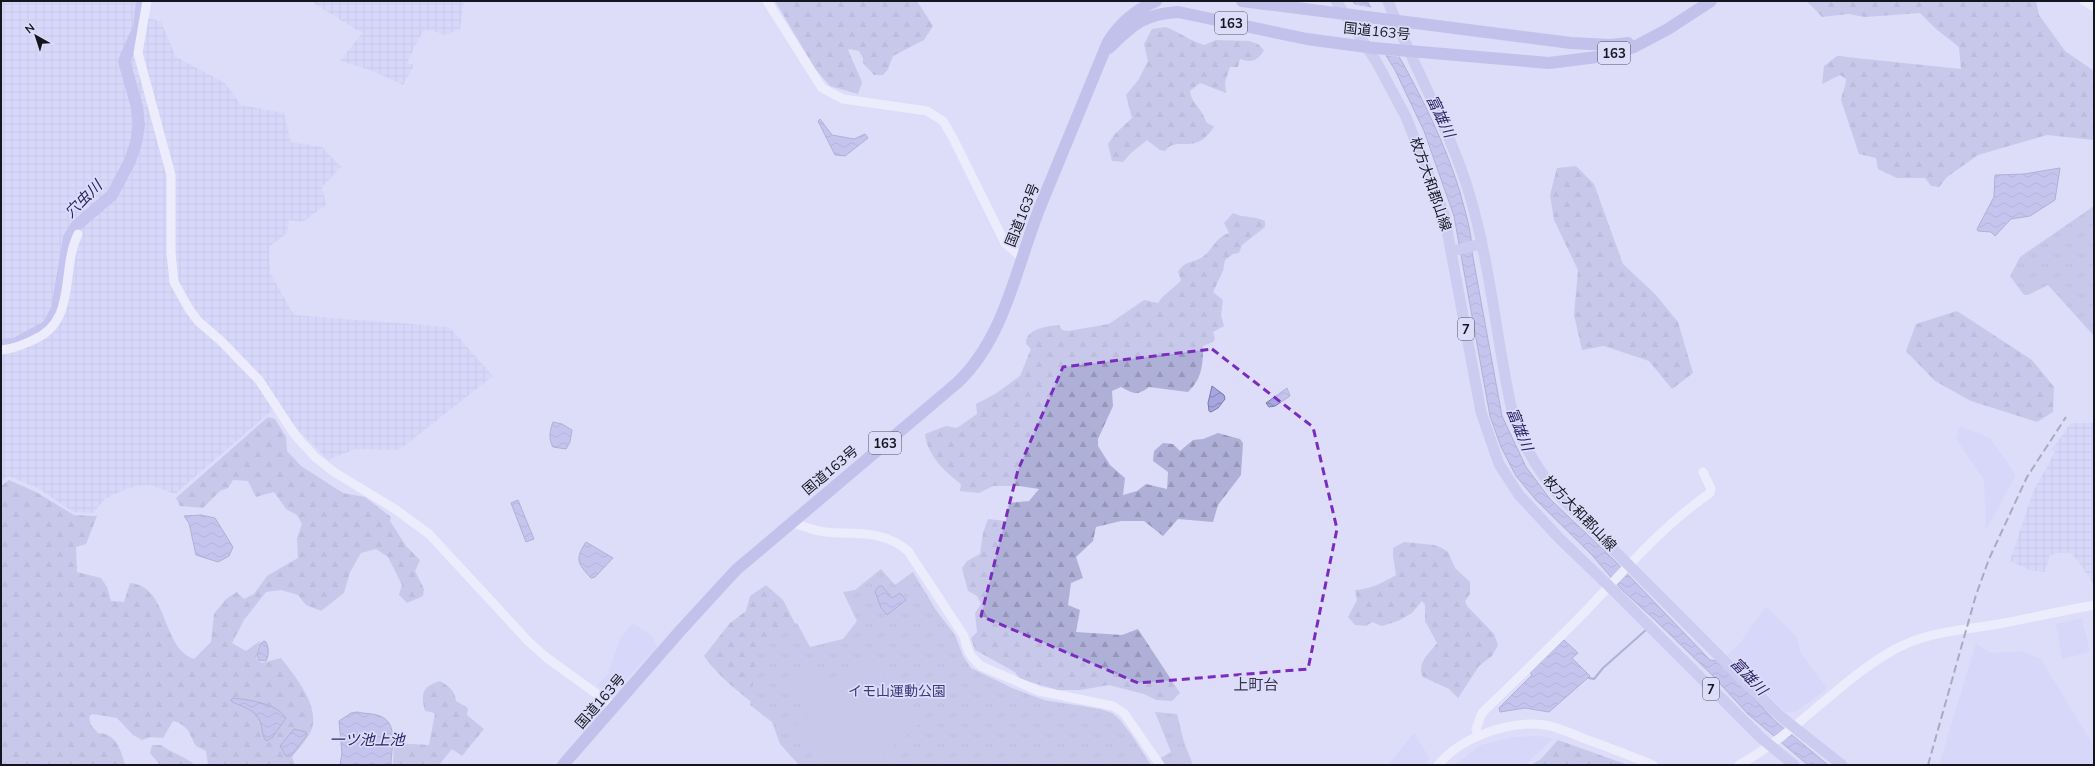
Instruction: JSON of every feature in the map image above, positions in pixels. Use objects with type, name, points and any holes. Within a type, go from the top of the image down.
[{"type":"highway","name":"国道163号","points":[[564,765],[711,596],[739,568],[791,522],[957,383],[974,365],[996,329],[1021,257],[1103,54],[1113,34],[1134,12],[1156,1]]},
{"type":"highway","name":"国道163号","points":[[1242,1],[1319,12],[1395,19],[1593,45],[1626,44],[1660,33]]},
{"type":"highway","name":"国道163号","points":[[1103,54],[1137,22],[1160,14],[1178,12],[1197,14],[1274,33],[1370,47],[1431,51],[1513,61],[1549,63],[1605,56],[1634,47],[1660,33],[1711,1]]},
{"type":"main road","points":[[1319,12],[1327,8],[1330,1]]},
{"type":"main road","name":"枚方大和郡山線","points":[[1336,1],[1350,15],[1370,47],[1406,117],[1444,214],[1481,412],[1500,464],[1519,495],[1560,539],[1769,745],[1794,765]]},
{"type":"main road","name":"枚方大和郡山線","points":[[1388,1],[1404,49],[1418,72],[1438,113],[1463,176],[1477,221],[1506,384],[1516,427],[1543,475],[1555,491],[1630,564],[1752,689],[1780,716],[1842,765]]},
{"type":"main road","points":[[1418,72],[1420,59],[1431,51]]},
{"type":"main road","points":[[1452,251],[1481,244]]},
{"type":"street","points":[[147,1],[138,53],[171,175],[171,252],[174,282],[192,314],[259,380],[295,435],[315,457],[334,472],[395,509],[429,534],[529,642],[547,658],[615,707]]},
{"type":"street","points":[[767,1],[814,78],[822,88],[830,94],[843,99],[927,111],[943,122],[953,138],[1005,243],[1021,257]]},
{"type":"street","points":[[2084,1],[2094,7]]},
{"type":"street","points":[[1,350],[15,348],[44,335],[54,326],[63,306],[71,248],[78,234]]},
{"type":"street","points":[[1478,735],[1476,729],[1482,713],[1575,622],[1678,516],[1710,493],[1710,489],[1703,472]]},
{"type":"street","points":[[791,522],[822,532],[860,532],[880,535],[898,542],[908,551],[964,636],[967,650],[976,662],[981,666],[1039,691],[1113,706],[1124,713],[1160,765]]},
{"type":"street","points":[[1739,765],[1795,727],[1861,672],[1907,643],[1930,635],[1990,626],[2094,605]]},
{"type":"street","points":[[1438,765],[1459,746],[1478,735],[1514,726],[1545,725],[1653,765]]},
{"type":"highlighted area","points":[[1212,349],[1313,427],[1337,529],[1308,669],[1138,683],[981,616],[1018,470],[1063,367]]},
{"type":"shaded area","points":[[1,1],[140,1],[140,15],[161,22],[176,57],[225,83],[241,105],[284,113],[291,142],[322,147],[341,167],[322,187],[326,205],[303,222],[289,220],[287,233],[269,247],[270,273],[294,315],[449,327],[493,376],[399,450],[355,449],[328,460],[276,407],[175,494],[153,486],[143,485],[126,489],[105,499],[93,513],[73,512],[38,488],[8,476],[1,482]]},
{"type":"shaded area","points":[[310,1],[464,1],[460,29],[445,35],[430,30],[424,31],[407,63],[414,65],[403,85],[373,71],[340,61],[362,33]]},
{"type":"shaded area","points":[[2071,423],[2094,423],[2094,585],[2071,553],[2058,553],[2050,555],[2045,572],[2029,570],[2010,561],[2032,494],[2055,452],[2052,449]]},
{"type":"shaded area","points":[[1960,426],[1990,438],[2016,475],[1986,530],[1984,480],[1956,439]]},
{"type":"shaded area","points":[[1765,607],[1796,636],[1801,653],[1827,689],[1796,712],[1785,712],[1727,655],[1740,643]]},
{"type":"shaded area","points":[[2082,618],[2090,652],[2062,659],[2056,624]]},
{"type":"shaded area","points":[[633,623],[652,636],[657,648],[618,688],[608,690],[600,687],[597,685],[608,674],[620,639]]},
{"type":"shaded area","points":[[1976,643],[1991,653],[2020,651],[2040,658],[2094,746],[2094,765],[1939,765]]},
{"type":"shaded area","points":[[1414,733],[1430,759],[1425,765],[1388,765]]},
{"type":"shaded area","points":[[1539,736],[1553,739],[1525,765],[1454,765],[1481,745],[1513,737]]},
{"type":"green space","points":[[775,1],[917,1],[933,26],[924,40],[893,56],[888,69],[883,75],[874,75],[863,63],[863,58],[859,51],[848,50],[862,82],[858,94],[830,86],[816,70]]},
{"type":"green space","points":[[1807,1],[2036,1],[2039,15],[2065,51],[2094,71],[2094,140],[2047,135],[1978,155],[1947,177],[1939,187],[1931,186],[1925,178],[1897,178],[1878,169],[1876,158],[1859,154],[1841,100],[1846,79],[1840,75],[1822,84],[1824,66],[1837,56],[1961,69],[1959,47],[1936,29],[1920,13],[1865,17],[1848,14],[1822,17]]},
{"type":"green space","points":[[1166,27],[1204,45],[1216,40],[1249,41],[1258,44],[1264,50],[1257,59],[1248,61],[1240,59],[1238,67],[1230,67],[1225,82],[1226,93],[1200,83],[1190,91],[1193,100],[1206,122],[1214,127],[1203,139],[1191,144],[1175,144],[1165,151],[1160,150],[1147,140],[1131,153],[1123,162],[1112,161],[1108,144],[1115,134],[1132,118],[1126,95],[1139,79],[1148,61],[1144,44],[1152,29]]},
{"type":"green space","points":[[1576,166],[1594,184],[1623,264],[1655,294],[1678,322],[1693,373],[1672,389],[1649,361],[1604,346],[1582,350],[1574,315],[1578,270],[1554,220],[1550,195],[1557,168]]},
{"type":"green space","points":[[2094,206],[2094,336],[2048,285],[2028,295],[2024,295],[2010,276],[2020,257]]},
{"type":"green space","points":[[1233,213],[1265,221],[1265,227],[1242,245],[1239,253],[1233,254],[1225,260],[1223,271],[1213,292],[1223,300],[1221,315],[1224,326],[1213,332],[1215,339],[1213,342],[1203,346],[1203,359],[1199,377],[1188,392],[1149,387],[1138,393],[1121,387],[1112,391],[1113,406],[1098,439],[1098,446],[1110,465],[1125,478],[1123,495],[1137,491],[1146,484],[1167,489],[1168,472],[1153,461],[1154,451],[1163,443],[1173,444],[1180,451],[1193,440],[1203,439],[1218,433],[1240,439],[1243,443],[1241,475],[1218,505],[1213,522],[1178,519],[1163,536],[1144,521],[1121,521],[1096,527],[1093,541],[1076,557],[1083,578],[1071,583],[1068,605],[1080,610],[1076,632],[1122,635],[1138,629],[1180,693],[1172,701],[1156,700],[1144,694],[1109,685],[1081,690],[1058,690],[1020,679],[1015,672],[975,650],[971,638],[977,632],[975,613],[981,604],[977,596],[968,591],[962,568],[967,561],[980,554],[983,533],[988,519],[1006,521],[1008,503],[1029,501],[1039,489],[1019,486],[993,486],[979,493],[960,491],[961,484],[943,468],[933,456],[926,442],[925,434],[946,426],[957,428],[977,414],[976,404],[995,394],[1020,376],[1031,349],[1026,344],[1027,339],[1029,335],[1038,329],[1059,325],[1062,330],[1068,331],[1109,324],[1144,300],[1158,303],[1163,296],[1181,280],[1178,272],[1180,268],[1201,258],[1209,252],[1220,238],[1229,233],[1224,223]]},
{"type":"green space","points":[[1957,311],[2032,360],[2054,387],[2053,412],[2037,422],[1971,401],[1935,381],[1906,351],[1916,324]]},
{"type":"green space","points":[[268,417],[275,419],[286,437],[287,451],[301,466],[343,493],[365,497],[391,517],[390,521],[406,546],[420,560],[415,571],[424,589],[423,596],[407,603],[399,595],[402,585],[388,557],[376,549],[361,553],[350,572],[344,593],[321,611],[306,605],[298,595],[281,590],[266,592],[244,620],[232,643],[246,651],[260,641],[256,658],[262,663],[281,658],[305,692],[310,702],[313,722],[311,731],[292,757],[295,765],[208,765],[206,751],[196,746],[188,730],[178,723],[173,721],[163,738],[151,737],[142,740],[133,735],[117,718],[92,714],[89,717],[91,725],[98,733],[109,736],[117,743],[125,765],[1,765],[1,486],[9,480],[36,492],[74,515],[97,516],[86,544],[76,547],[77,572],[101,578],[107,587],[111,601],[124,602],[130,583],[143,587],[152,595],[159,605],[176,643],[183,653],[194,659],[211,642],[214,614],[226,599],[237,592],[244,599],[254,594],[267,576],[298,558],[297,538],[302,524],[297,515],[286,509],[274,492],[256,497],[248,481],[233,480],[228,488],[220,491],[203,508],[180,506],[176,498]]},
{"type":"green space","points":[[1404,542],[1434,545],[1448,552],[1455,568],[1470,582],[1470,594],[1465,601],[1467,606],[1494,634],[1498,645],[1492,656],[1479,666],[1458,698],[1449,689],[1423,677],[1421,672],[1424,659],[1437,643],[1425,621],[1425,605],[1422,601],[1412,613],[1398,621],[1382,626],[1372,622],[1366,626],[1355,625],[1348,617],[1357,600],[1355,590],[1376,585],[1396,575],[1393,548]]},
{"type":"green space","name":"イモ山運動公園","points":[[881,569],[895,585],[913,572],[936,610],[955,635],[963,656],[971,668],[1012,688],[1044,700],[1100,709],[1112,713],[1120,720],[1133,737],[1151,765],[799,765],[780,744],[772,722],[750,705],[758,648],[797,623],[810,647],[843,639],[857,621],[843,592],[855,590]]},
{"type":"green space","points":[[766,585],[783,600],[805,643],[769,715],[742,695],[718,673],[704,656],[730,623],[746,611],[750,596]]},
{"type":"green space","points":[[865,652],[921,722],[873,765],[845,765],[823,761],[813,756],[806,749],[799,740],[794,727],[838,687],[835,681]]},
{"type":"green space","points":[[807,661],[831,685],[808,708],[784,683]]},
{"type":"green space","points":[[440,681],[451,689],[456,701],[468,708],[467,715],[484,729],[462,756],[452,749],[439,765],[393,765],[394,743],[429,745],[435,713],[425,711],[423,695],[426,688]]},
{"type":"green space","points":[[1155,712],[1177,714],[1184,742],[1193,765],[1164,765],[1159,759],[1171,752]]},
{"type":"green space","points":[[1558,740],[1628,765],[1531,765],[1541,759]]},
{"type":"green space","points":[[152,745],[161,745],[195,765],[160,765],[150,753]]},
{"type":"water","points":[[1353,1],[1367,1],[1419,94],[1442,142],[1460,192],[1470,229],[1472,252],[1502,416],[1526,467],[1550,499],[1612,558],[1710,660],[1719,661],[1775,721],[1828,765],[1808,765],[1748,714],[1712,675],[1621,589],[1592,555],[1536,500],[1516,476],[1501,447],[1490,416],[1454,216],[1424,131],[1395,70]]},
{"type":"water","points":[[820,119],[832,135],[854,139],[865,134],[868,138],[845,156],[835,155],[818,121]]},
{"type":"water","points":[[2060,168],[2055,200],[2030,216],[2011,219],[1995,236],[1991,232],[1978,231],[1977,229],[1994,197],[1995,175],[2024,174]]},
{"type":"water","points":[[1212,386],[1224,395],[1225,399],[1218,408],[1211,412],[1209,411],[1208,403]]},
{"type":"water","points":[[1287,388],[1290,396],[1275,406],[1269,407],[1266,403]]},
{"type":"water","points":[[553,422],[562,424],[572,430],[570,442],[566,449],[553,447],[551,444],[550,434]]},
{"type":"water","points":[[518,500],[534,539],[526,542],[511,503]]},
{"type":"water","points":[[201,515],[215,518],[233,547],[229,556],[218,562],[196,555],[189,523],[184,516]]},
{"type":"water","points":[[586,542],[613,558],[595,577],[591,578],[579,561],[580,553]]},
{"type":"water","points":[[879,586],[882,586],[892,598],[900,593],[906,600],[887,615],[881,608],[875,591]]},
{"type":"water","points":[[1564,640],[1578,653],[1572,658],[1590,676],[1549,712],[1525,708],[1500,712],[1499,708],[1532,675],[1530,672]]},
{"type":"water","points":[[264,641],[266,642],[268,649],[266,661],[259,660],[257,656],[260,644]]},
{"type":"water","points":[[233,698],[262,703],[276,709],[286,718],[272,738],[266,741],[257,716],[247,709],[232,702],[231,700]]},
{"type":"water","name":"一ツ池上池","points":[[357,712],[375,714],[386,719],[390,724],[393,737],[391,765],[340,765],[342,753],[339,721],[351,713]]},
{"type":"water","points":[[294,729],[306,732],[307,735],[291,756],[286,756],[280,746]]},
{"type":"pier","points":[[1352,4],[1373,8],[1402,57],[1385,55]]},
{"type":"waterway","name":"穴虫川","points":[[1,345],[15,344],[48,326],[57,309],[69,238],[76,226],[112,195],[130,161],[136,143],[139,125],[137,107],[124,61],[139,27],[142,1]]},
{"type":"waterway","points":[[1589,678],[1594,679],[1603,668],[1647,629]]},
{"type":"railway","points":[[1928,765],[1976,595],[1989,559],[2027,477],[2066,417]]},
{"type":"district","name":"上町台","points":[[1256,684]]},
{"type":"water label","name":"富雄川","points":[[1441,116]]},
{"type":"water label","name":"富雄川","points":[[1520,429]]},
{"type":"water label","name":"富雄川","points":[[1749,676]]}]
